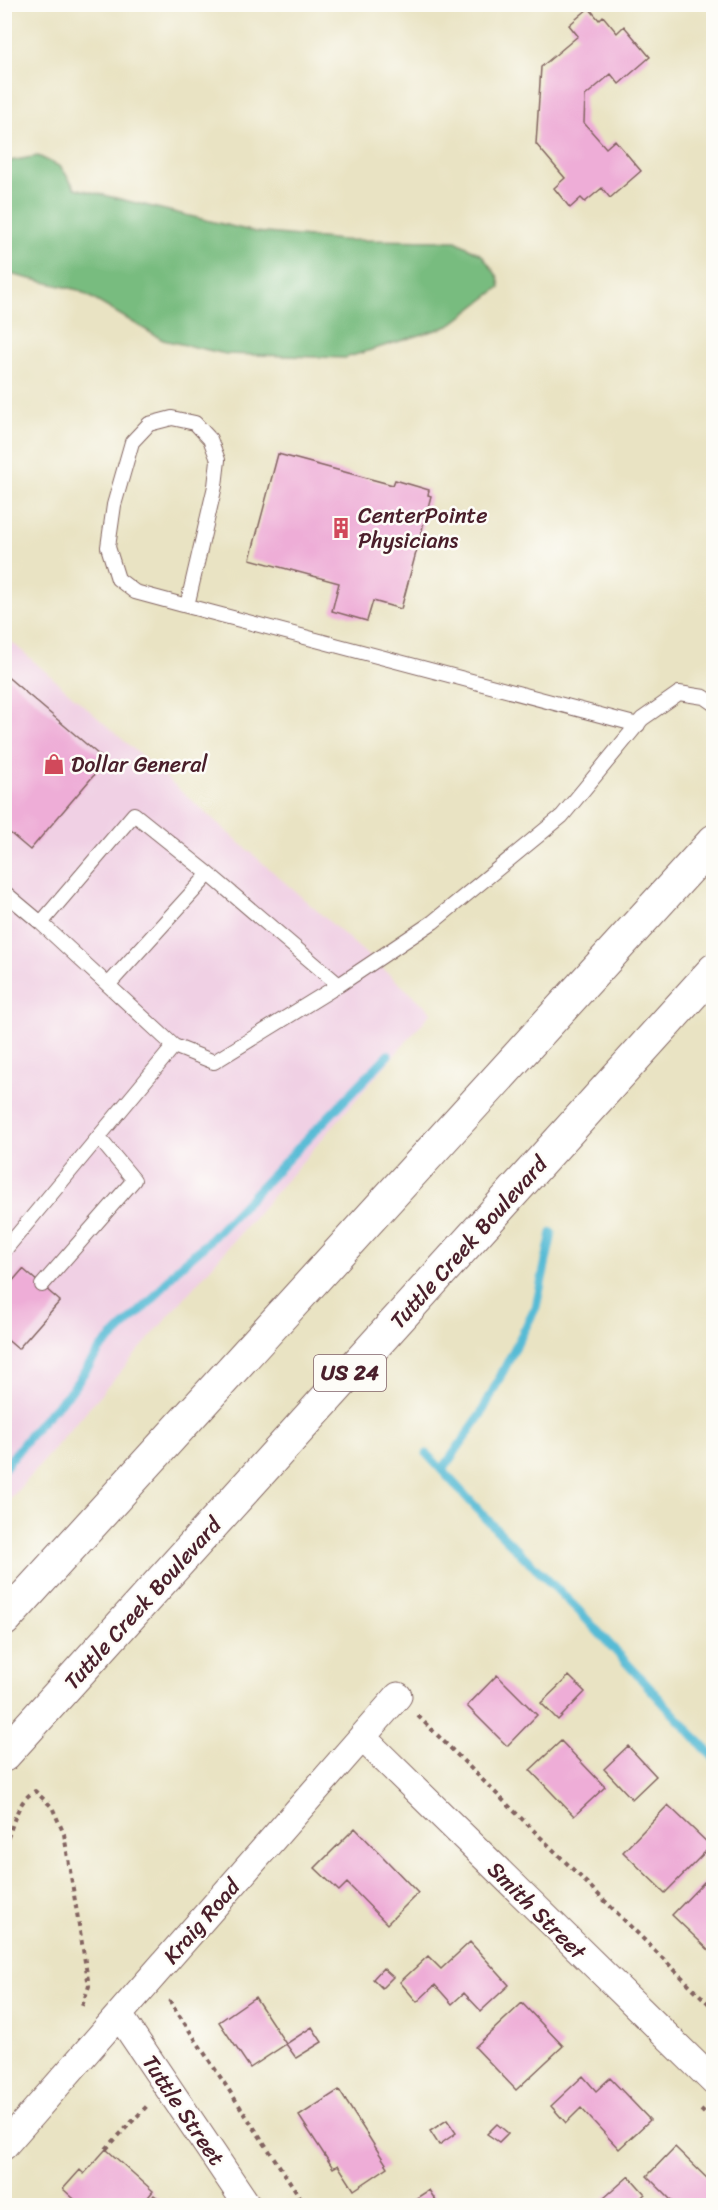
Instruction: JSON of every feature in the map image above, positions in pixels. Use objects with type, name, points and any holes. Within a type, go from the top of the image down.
[{"type":"highway","points":[[4,1620],[714,841]]},
{"type":"highway","name":"Tuttle Creek Boulevard","points":[[4,1755],[714,970]]},
{"type":"street","name":"Kraig Road","points":[[4,2146],[398,1696]]},
{"type":"street","name":"Smith Street","points":[[362,1737],[714,2082]]},
{"type":"street","name":"Tuttle Street","points":[[119,2015],[248,2205]]},
{"type":"lane","points":[[188,606],[215,486],[218,460],[210,439],[195,423],[172,418],[149,424],[132,442],[114,505],[108,547],[118,579],[135,592],[638,725]]},
{"type":"lane","points":[[4,892],[41,923],[174,1046],[214,1062],[339,985],[433,922],[562,816],[638,725],[679,693],[704,697],[714,704]]},
{"type":"lane","points":[[41,923],[134,814],[209,874],[339,985]]},
{"type":"lane","points":[[108,985],[209,874]]},
{"type":"lane","points":[[4,1251],[174,1046]]},
{"type":"lane","points":[[42,1285],[134,1180],[99,1138]]},
{"type":"path","points":[[398,1696],[714,2009]]},
{"type":"path","points":[[4,1846],[15,1816],[28,1795],[35,1791],[60,1819],[64,1834],[89,1986],[80,2013]]},
{"type":"path","points":[[152,1978],[306,2205]]},
{"type":"path","points":[[105,2149],[166,2084]]},
{"type":"shaded area","points":[[5,636],[432,1012],[5,1505]]},
{"type":"green space","points":[[38,156],[61,167],[75,188],[255,232],[342,240],[456,241],[482,255],[498,277],[500,287],[449,326],[345,358],[226,354],[163,340],[78,290],[5,273],[5,162]]},
{"type":"building","points":[[589,8],[599,20],[603,16],[617,33],[624,26],[650,57],[619,84],[611,74],[585,96],[584,123],[606,148],[615,140],[641,171],[610,198],[602,188],[585,202],[581,198],[570,208],[554,188],[565,178],[536,144],[541,67],[578,36],[569,25]]},
{"type":"building","name":"CenterPointe Physicians","points":[[278,454],[393,485],[395,480],[429,490],[428,495],[431,496],[401,609],[373,601],[367,621],[332,611],[339,583],[250,559]]},
{"type":"building","name":"Dollar General","points":[[4,674],[106,761],[30,850],[4,828]]},
{"type":"building","points":[[23,1269],[60,1301],[18,1349],[4,1337],[4,1291]]},
{"type":"building","points":[[497,1675],[537,1715],[507,1746],[467,1706]]},
{"type":"building","points":[[569,1676],[585,1692],[558,1720],[541,1703]]},
{"type":"building","points":[[561,1741],[605,1787],[574,1816],[530,1770]]},
{"type":"building","points":[[628,1746],[656,1776],[632,1799],[604,1769]]},
{"type":"building","points":[[668,1805],[711,1846],[665,1893],[623,1852]]},
{"type":"building","points":[[355,1828],[418,1893],[387,1924],[347,1883],[339,1891],[315,1868]]},
{"type":"building","points":[[704,1882],[714,1891],[714,1955],[672,1915]]},
{"type":"building","points":[[470,1942],[509,1985],[481,2011],[464,1993],[452,2004],[435,1985],[417,2002],[400,1982],[428,1956],[441,1969]]},
{"type":"building","points":[[383,1968],[393,1977],[382,1988],[373,1979]]},
{"type":"building","points":[[255,1997],[286,2044],[250,2068],[219,2022]]},
{"type":"building","points":[[522,2003],[563,2046],[516,2090],[475,2047]]},
{"type":"building","points":[[312,2027],[322,2042],[296,2058],[286,2044]]},
{"type":"building","points":[[583,2076],[596,2091],[610,2078],[650,2120],[619,2149],[581,2108],[566,2123],[551,2106]]},
{"type":"building","points":[[339,2090],[388,2167],[354,2190],[338,2165],[333,2168],[299,2116]]},
{"type":"building","points":[[447,2120],[456,2133],[439,2145],[430,2131]]},
{"type":"building","points":[[497,2124],[508,2133],[499,2142],[487,2134]]},
{"type":"building","points":[[675,2147],[714,2185],[714,2199],[708,2206],[677,2206],[647,2176]]},
{"type":"building","points":[[106,2149],[153,2191],[141,2206],[82,2206],[63,2189],[80,2170],[84,2174]]},
{"type":"building","points":[[629,2176],[645,2194],[632,2206],[611,2206],[604,2198]]},
{"type":"building","points":[[429,2190],[439,2206],[404,2206]]},
{"type":"building","points":[[154,2195],[162,2201],[159,2206],[145,2206]]},
{"type":"waterway","points":[[4,1468],[39,1424],[71,1391],[101,1348],[152,1300],[177,1269],[207,1243],[388,1055]]},
{"type":"waterway","points":[[443,1469],[481,1414],[536,1307],[552,1233]]},
{"type":"waterway","points":[[427,1454],[496,1529],[579,1611],[714,1758]]},
{"type":"place","name":"CenterPointe Physicians","points":[[341,528]]},
{"type":"place","name":"Dollar General","points":[[54,764]]}]
